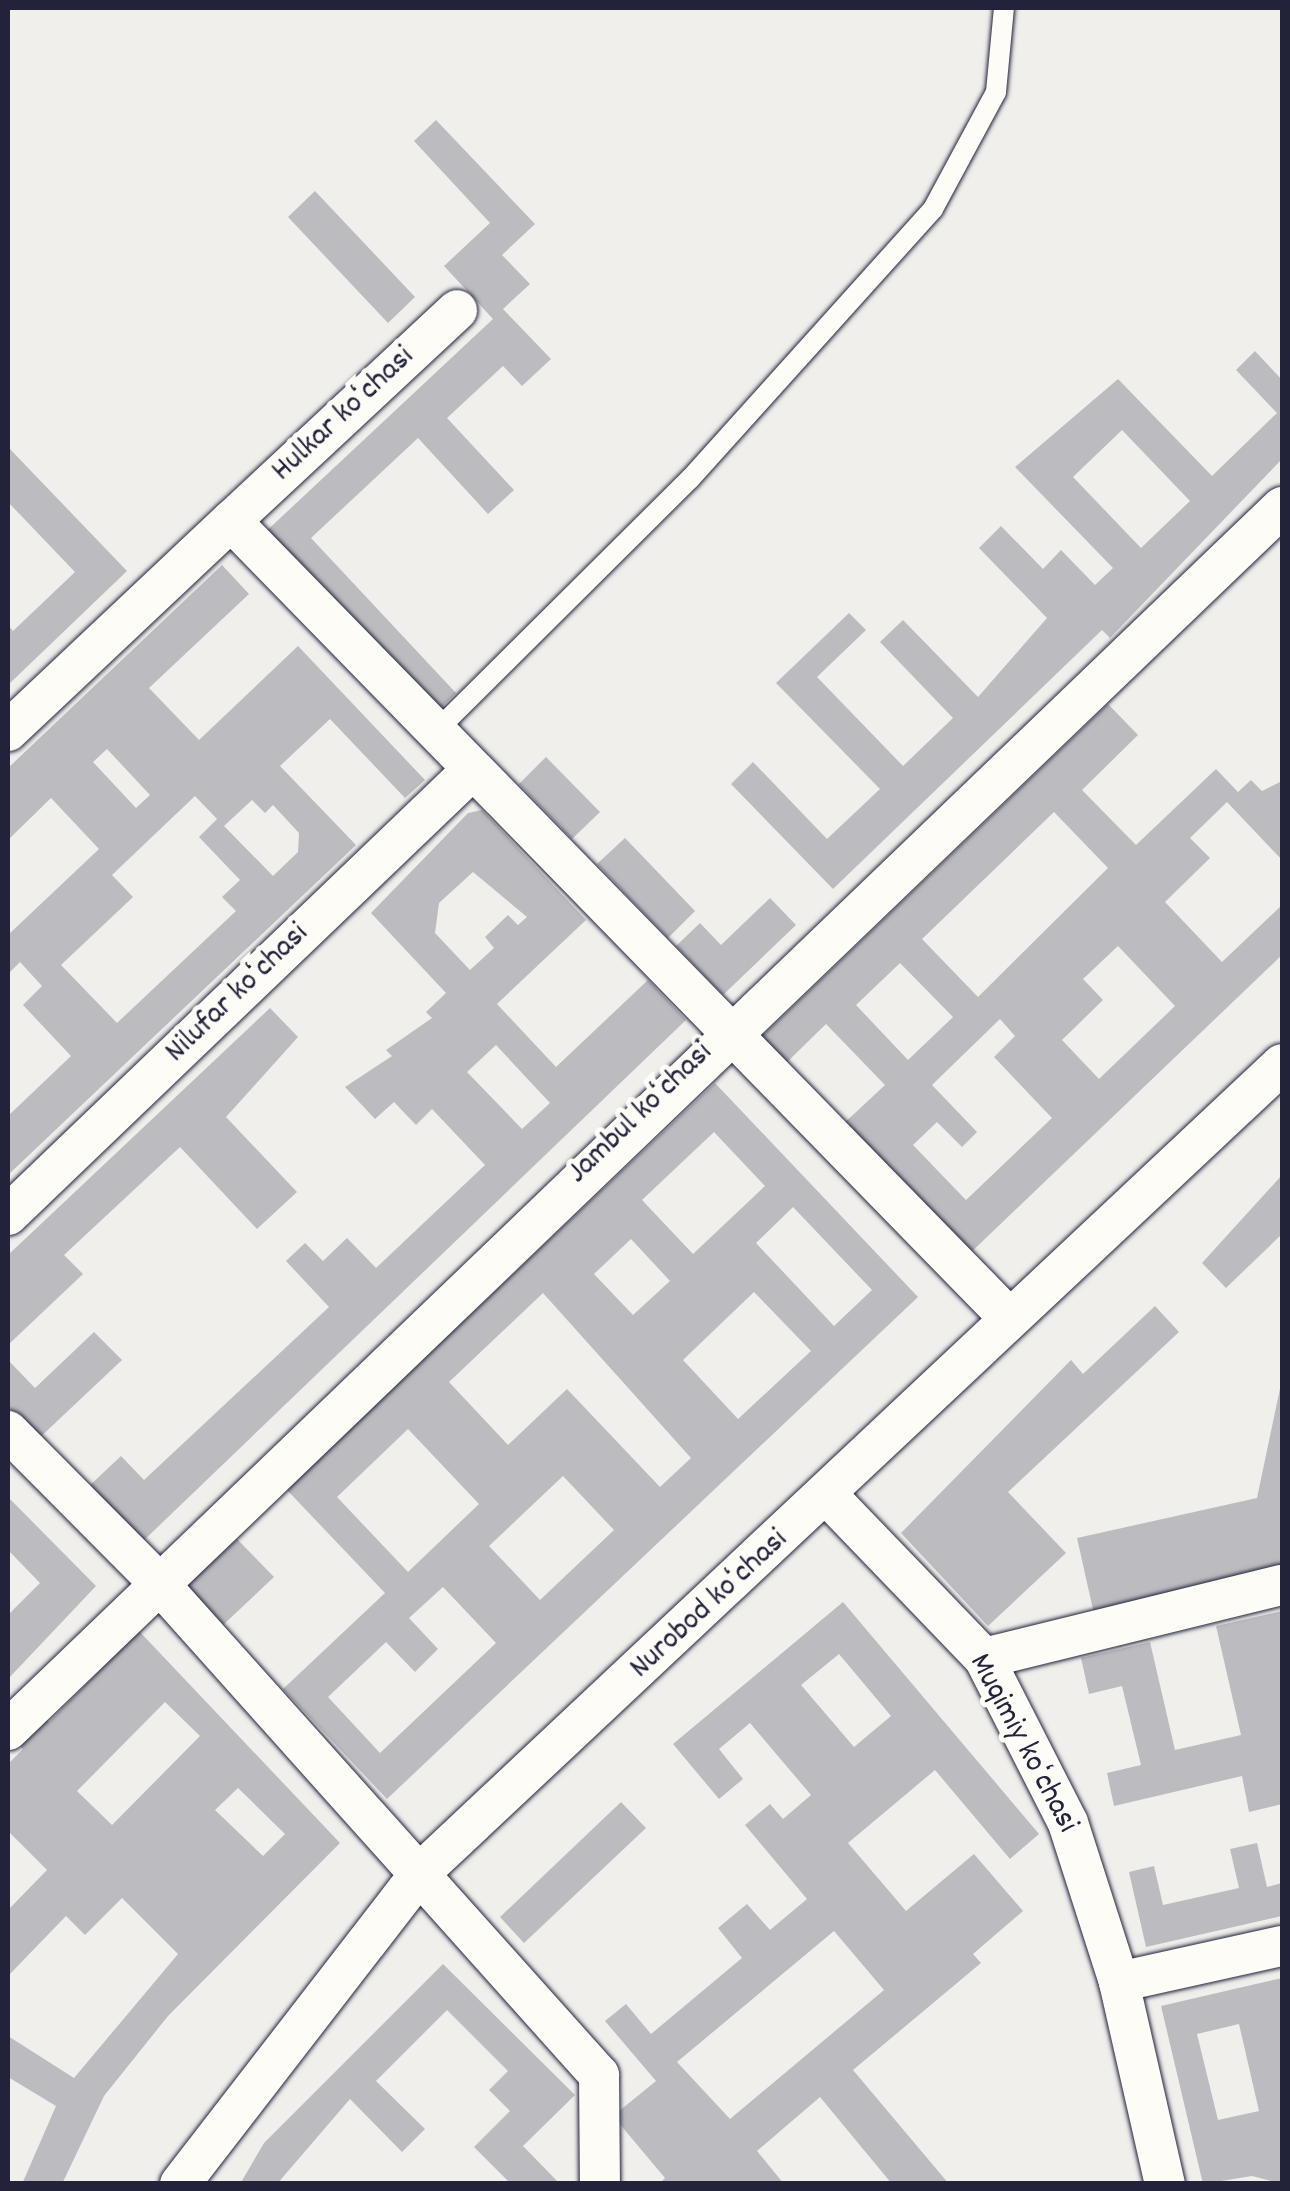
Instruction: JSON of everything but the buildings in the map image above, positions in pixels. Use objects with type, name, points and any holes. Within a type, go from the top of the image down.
[{"type":"street","name":"Hulkar koʻchasi","points":[[8,731],[457,310]]},
{"type":"street","name":"Jambul koʻchasi","points":[[8,1730],[155,1580],[724,1034],[1282,507]]},
{"type":"street","points":[[230,522],[724,1034],[1009,1318]]},
{"type":"street","name":"Nilufar koʻchasi","points":[[8,1215],[469,773]]},
{"type":"street","name":"Nurobod koʻchasi","points":[[180,2184],[420,1873],[828,1496],[1009,1318],[1282,1064]]},
{"type":"street","points":[[8,1431],[155,1580],[599,2075],[600,2184]]},
{"type":"street","name":"Muqimiy koʻchasi","points":[[828,1496],[984,1658],[1068,1823],[1119,1982],[1165,2184]]},
{"type":"street","points":[[984,1658],[1282,1585]]},
{"type":"street","points":[[1119,1982],[1282,1946]]},
{"type":"lane","points":[[432,735],[690,479],[933,208],[996,92],[1004,8]]}]
